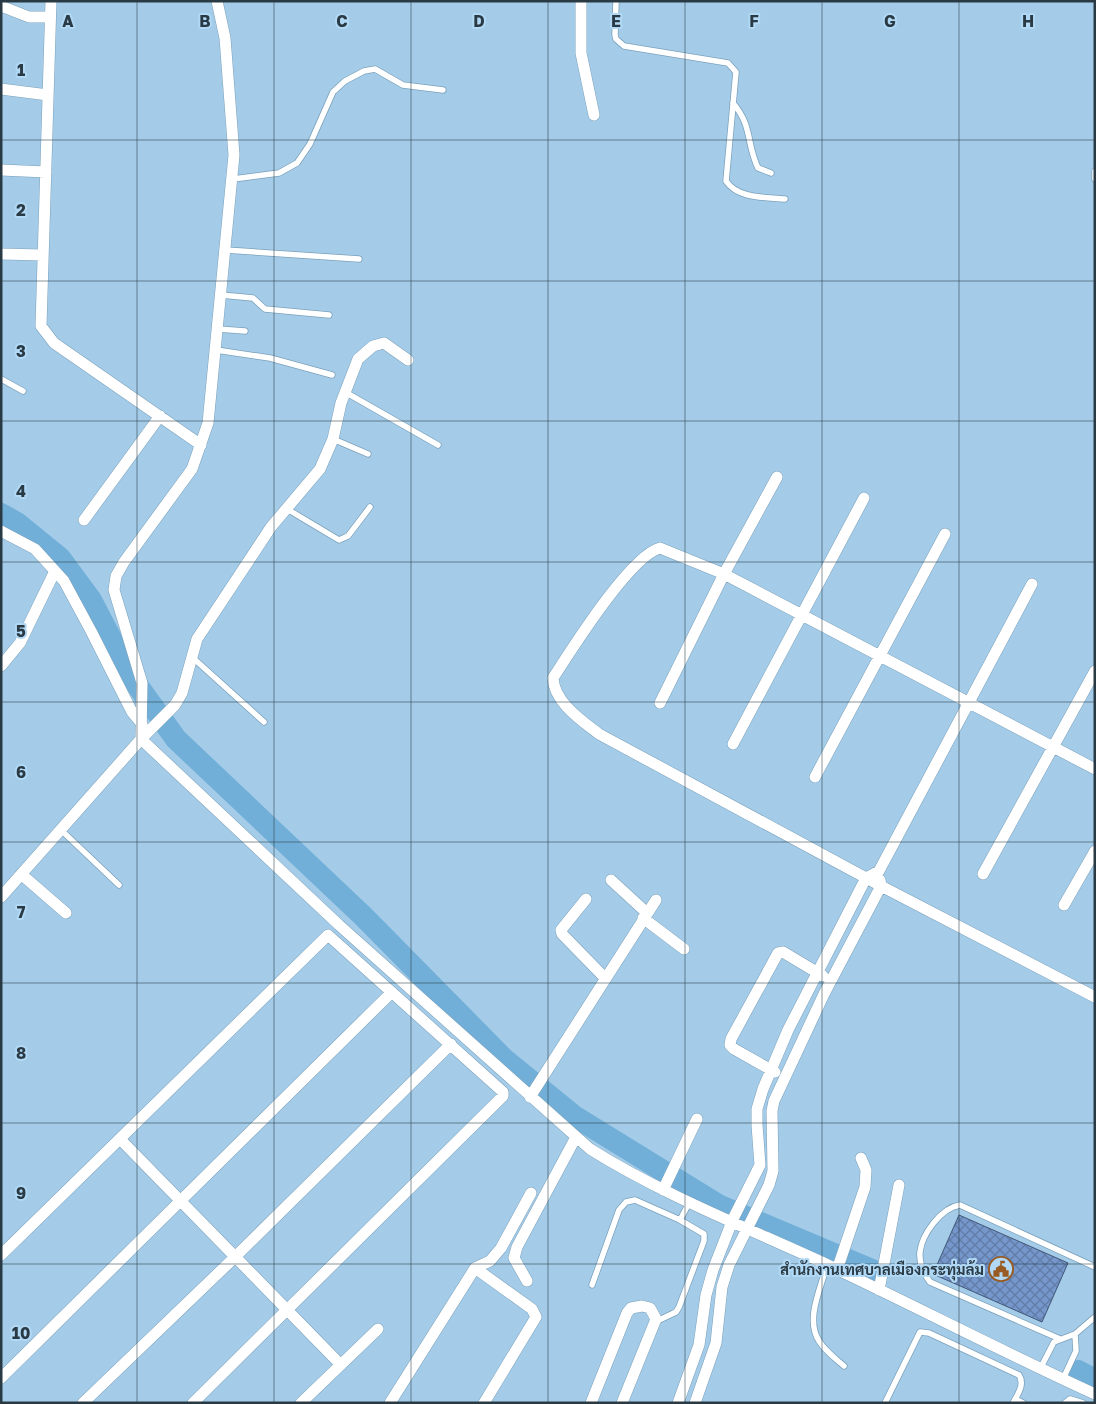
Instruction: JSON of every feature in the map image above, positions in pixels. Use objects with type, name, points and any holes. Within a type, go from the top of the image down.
[{"type":"street","points":[[51,1],[41,326],[45,334],[201,445]]},
{"type":"street","points":[[217,1],[225,38],[231,96],[234,156],[211,409],[192,469],[116,576],[114,590],[117,606],[137,660],[142,683],[141,739],[339,925],[531,1094],[576,1138],[622,1169],[689,1203],[748,1228],[837,1261],[879,1290],[1095,1394]]},
{"type":"street","points":[[580,1],[581,53],[594,115]]},
{"type":"street","points":[[1,6],[29,17],[50,17]]},
{"type":"street","points":[[1,89],[48,95]]},
{"type":"street","points":[[1,170],[46,172]]},
{"type":"street","points":[[1,254],[43,255]]},
{"type":"street","points":[[1,897],[141,739],[166,714],[182,693],[197,639],[271,527],[320,469],[334,440],[345,392],[358,358],[374,346],[387,344],[408,360]]},
{"type":"street","points":[[84,520],[160,416]]},
{"type":"street","points":[[660,703],[724,574],[777,477]]},
{"type":"street","points":[[733,744],[864,498]]},
{"type":"street","points":[[1,531],[35,549],[55,571],[92,631],[132,712],[142,719]]},
{"type":"street","points":[[816,777],[878,655],[944,534]]},
{"type":"street","points":[[1095,769],[724,574],[660,548],[654,550],[638,562],[611,595],[553,678],[557,693],[566,705],[599,734],[866,878],[1095,997]]},
{"type":"street","points":[[1,666],[20,642],[55,571]]},
{"type":"street","points":[[678,1403],[699,1345],[706,1295],[713,1270],[732,1221],[760,1165],[756,1125],[757,1109],[770,1070],[788,1030],[866,878],[879,871],[1032,584]]},
{"type":"street","points":[[983,874],[1095,671]]},
{"type":"street","points":[[1064,905],[1095,851]]},
{"type":"street","points":[[695,1403],[716,1343],[722,1287],[729,1265],[774,1171],[772,1111],[785,1076],[832,980],[882,886],[879,871]]},
{"type":"street","points":[[21,874],[66,913]]},
{"type":"street","points":[[611,880],[645,916],[684,948]]},
{"type":"street","points":[[586,899],[562,926],[562,934],[606,978]]},
{"type":"street","points":[[531,1094],[656,900]]},
{"type":"street","points":[[1,1255],[328,935],[503,1092],[501,1101],[193,1403]]},
{"type":"street","points":[[785,1076],[770,1070],[734,1049],[730,1045],[731,1039],[778,953],[783,952],[832,980]]},
{"type":"street","points":[[1,1378],[392,992]]},
{"type":"street","points":[[83,1403],[235,1257],[451,1044]]},
{"type":"street","points":[[663,1190],[697,1120]]},
{"type":"street","points":[[527,1281],[514,1258],[554,1176],[576,1138]]},
{"type":"street","points":[[120,1139],[340,1364]]},
{"type":"street","points":[[837,1261],[865,1187],[866,1170],[861,1158]]},
{"type":"street","points":[[879,1290],[899,1185]]},
{"type":"street","points":[[390,1403],[475,1268],[490,1261],[501,1248],[531,1193]]},
{"type":"street","points":[[475,1268],[532,1309],[536,1317],[484,1403]]},
{"type":"street","points":[[591,1403],[631,1308],[642,1306],[650,1308],[655,1314],[655,1322],[622,1403]]},
{"type":"street","points":[[302,1403],[378,1329]]},
{"type":"lane","points":[[616,1],[615,35],[620,43],[629,48],[728,64],[736,72],[726,180],[731,188],[740,194],[785,199]]},
{"type":"lane","points":[[233,179],[279,173],[297,163],[310,144],[333,92],[345,81],[364,71],[375,69],[403,85],[443,90]]},
{"type":"lane","points":[[733,103],[748,127],[752,152],[758,168],[771,173]]},
{"type":"lane","points":[[1095,171],[1095,179]]},
{"type":"lane","points":[[224,250],[359,259]]},
{"type":"lane","points":[[221,295],[253,298],[265,309],[329,315]]},
{"type":"lane","points":[[218,329],[245,331]]},
{"type":"lane","points":[[216,350],[270,358],[332,375]]},
{"type":"lane","points":[[1,379],[23,391]]},
{"type":"lane","points":[[345,392],[438,444]]},
{"type":"lane","points":[[334,440],[368,454]]},
{"type":"lane","points":[[287,509],[339,540],[348,536],[370,507]]},
{"type":"lane","points":[[192,657],[264,722]]},
{"type":"lane","points":[[61,830],[119,885]]},
{"type":"lane","points":[[592,1285],[619,1210],[626,1202],[635,1200],[680,1220],[704,1234],[704,1241],[679,1307],[676,1312],[655,1322]]},
{"type":"lane","points":[[680,1220],[689,1203]]},
{"type":"lane","points":[[1060,1339],[930,1282],[921,1266],[920,1251],[928,1234],[945,1209],[960,1205],[1095,1267]]},
{"type":"lane","points":[[837,1261],[813,1317],[814,1330],[819,1342],[844,1366]]},
{"type":"lane","points":[[1040,1369],[1054,1342],[1075,1334],[1095,1317]]},
{"type":"lane","points":[[885,1403],[920,1332],[929,1333],[1019,1375],[1022,1385],[1014,1401],[1023,1403]]},
{"type":"lane","points":[[1063,1380],[1076,1351],[1075,1334]]},
{"type":"lane","points":[[1065,1403],[1070,1399],[1082,1403]]},
{"type":"building","name":"สำนักงานเทศบาลเมืองกระทุ่มล้ม","points":[[959,1215],[1068,1263],[1042,1322],[933,1274]]},
{"type":"waterway","points":[[1,514],[17,523],[60,558],[91,600],[130,675],[176,739],[363,916],[504,1059],[574,1116],[720,1206],[874,1271]]},
{"type":"waterway","points":[[1078,1371],[1095,1380]]},
{"type":"place","name":"สำนักงานเทศบาลเมืองกระทุ่มล้ม","points":[[1001,1269]]}]
